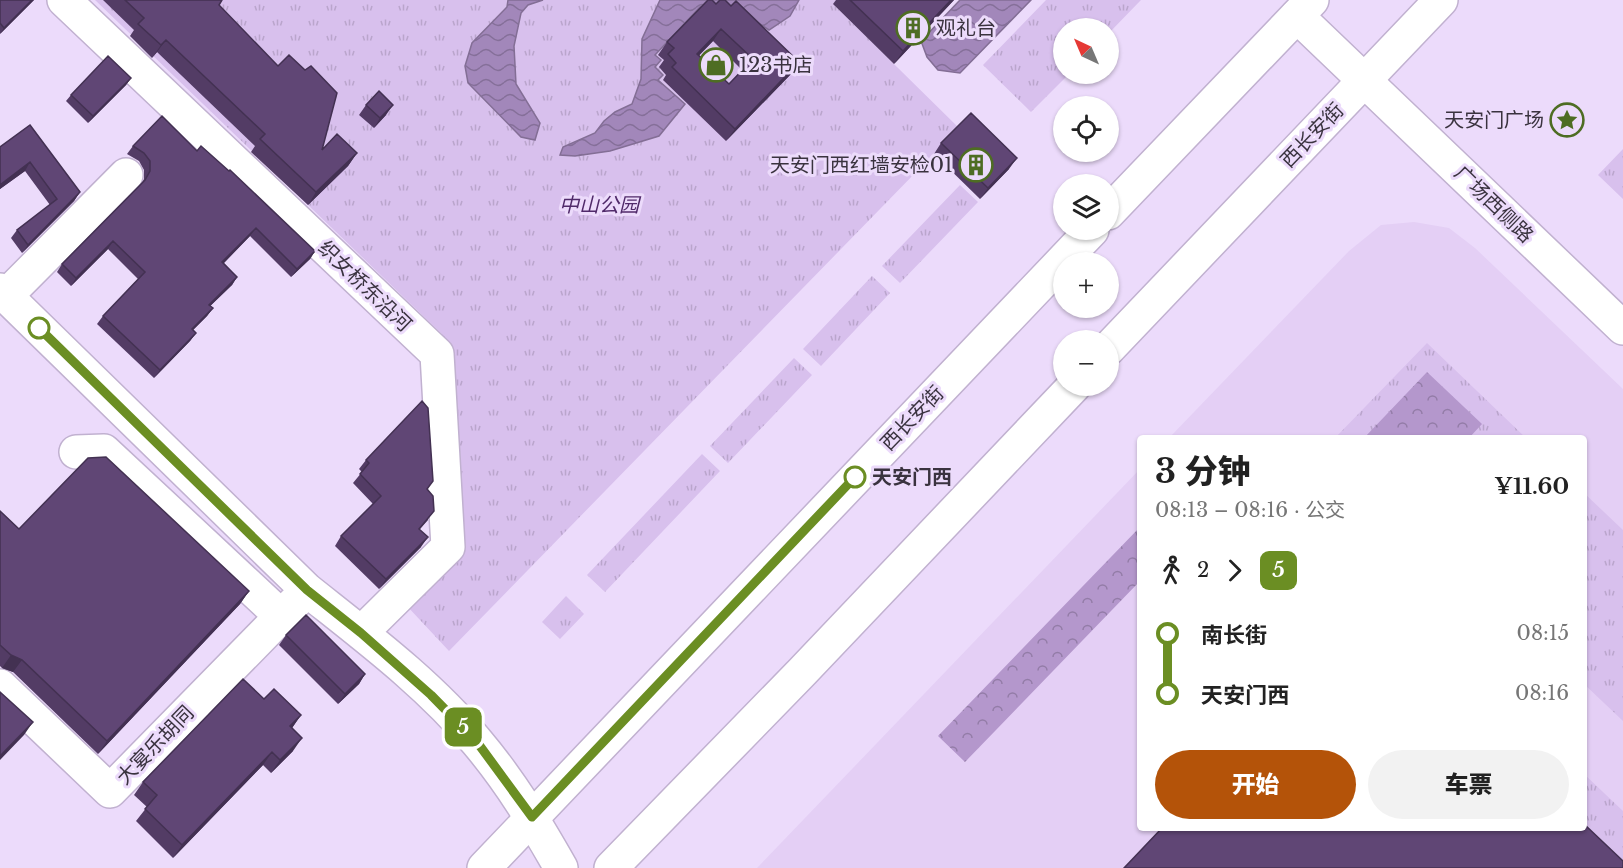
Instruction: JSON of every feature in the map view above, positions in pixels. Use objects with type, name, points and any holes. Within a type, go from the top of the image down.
[{"type":"main road","name":"织女桥东沿河","points":[[64,0],[436,354],[448,547],[361,633]]},
{"type":"main road","name":"西长安街","points":[[1119,337],[1441,0]]},
{"type":"main road","points":[[1119,202],[1305,8]]},
{"type":"main road","name":"广场西侧路","points":[[1305,8],[1364,79],[1623,328]]},
{"type":"main road","points":[[126,175],[3,293],[307,590],[361,633],[431,695],[477,742],[532,817],[561,868]]},
{"type":"main road","name":"西长安街","points":[[484,868],[1082,240]]},
{"type":"main road","points":[[610,868],[802,672],[1064,396]]},
{"type":"main road","points":[[76,452],[104,451],[281,616]]},
{"type":"main road","name":"大宴乐胡同","points":[[0,686],[110,791],[307,590]]},
{"type":"shaded area","points":[[1414,222],[1449,228],[1475,248],[1623,389],[1623,868],[757,868],[1137,472],[1137,831],[1587,831],[1587,435],[1172,435],[1349,251],[1381,225]]},
{"type":"green space","name":"中山公园","points":[[95,0],[840,0],[835,6],[959,128],[449,651],[406,605],[453,555],[442,334]]},
{"type":"green space","points":[[1046,0],[1141,0],[1119,23],[1119,18],[1053,18],[1053,84],[1059,84],[1031,112],[983,65]]},
{"type":"green space","points":[[1623,149],[1623,199],[1598,175]]},
{"type":"green space","points":[[960,185],[978,202],[900,283],[882,266]]},
{"type":"green space","points":[[872,276],[890,293],[821,366],[803,349]]},
{"type":"green space","points":[[1427,343],[1523,435],[1338,435]]},
{"type":"green space","points":[[794,358],[812,375],[728,463],[710,446]]},
{"type":"green space","points":[[1427,372],[1482,424],[1472,435],[1367,435]]},
{"type":"green space","points":[[702,454],[720,471],[605,592],[587,575]]},
{"type":"green space","points":[[1587,496],[1623,530],[1623,721],[1587,687]]},
{"type":"green space","points":[[1137,530],[1137,584],[965,762],[938,736]]},
{"type":"green space","points":[[566,596],[584,614],[560,639],[542,622]]},
{"type":"green space","points":[[1587,777],[1623,811],[1623,868],[1587,831]]},
{"type":"water","points":[[508,0],[543,0],[528,5],[521,13],[514,46],[516,84],[540,123],[535,140],[521,137],[468,83],[465,66],[472,43],[507,7]]},
{"type":"water","points":[[660,0],[799,0],[790,16],[769,30],[740,11],[700,7],[655,55],[661,60],[655,67],[663,75],[658,80],[685,104],[659,136],[610,151],[575,156],[560,155],[563,147],[595,133],[615,112],[632,104],[641,79],[642,39]]},
{"type":"water","points":[[960,0],[1031,0],[960,73],[938,70],[927,57],[921,41]]},
{"type":"building","points":[[0,0],[32,0],[4,28],[0,23]]},
{"type":"building","points":[[125,0],[222,0],[219,5],[278,66],[289,55],[305,70],[311,66],[337,93],[322,150],[337,134],[357,153],[316,192],[260,139],[265,134],[166,40],[161,45],[138,24],[144,18]]},
{"type":"building","points":[[708,0],[716,4],[720,0],[725,0],[731,6],[736,1],[799,62],[735,129],[672,67],[676,63],[668,54],[674,48],[667,42]],"holes":[[[721,29],[753,59],[729,84],[697,54]]]},
{"type":"building","points":[[850,0],[951,0],[903,51]]},
{"type":"building","points":[[108,56],[131,78],[93,116],[71,95]]},
{"type":"building","points":[[379,91],[393,105],[380,118],[366,105]]},
{"type":"building","points":[[971,113],[1017,158],[988,188],[941,143]]},
{"type":"building","points":[[162,116],[197,151],[201,146],[230,170],[315,251],[297,269],[256,228],[222,262],[237,277],[209,305],[213,308],[192,329],[196,333],[160,370],[103,316],[145,272],[113,241],[76,278],[62,264],[145,180],[150,171],[150,161],[144,153],[133,146]]},
{"type":"building","points":[[30,125],[80,192],[28,245],[17,230],[57,199],[30,162],[0,185],[0,147]]},
{"type":"building","points":[[422,401],[428,408],[433,481],[427,489],[433,496],[434,511],[419,529],[428,537],[386,579],[341,536],[381,496],[360,474],[369,463],[366,460]]},
{"type":"building","points":[[106,457],[249,591],[107,741],[22,660],[11,655],[0,645],[0,511],[19,529],[88,458]]},
{"type":"building","points":[[306,615],[365,674],[345,694],[286,635]]},
{"type":"building","points":[[243,679],[264,699],[274,689],[301,715],[290,726],[302,738],[280,760],[272,752],[182,845],[145,809],[157,795],[143,782]]},
{"type":"building","points":[[0,692],[33,722],[0,756]]},
{"type":"building","points":[[1587,827],[1623,861],[1623,868],[1124,868],[1159,831],[1587,831]]},
{"type":"bus line","name":"5","points":[[39,328],[307,590],[361,633],[431,695],[477,742],[532,817],[855,477]]},
{"type":"place","name":"观礼台","points":[[913,28]]},
{"type":"place","name":"123书店","points":[[716,65]]},
{"type":"place","name":"天安门广场","points":[[1567,120]]},
{"type":"place","name":"天安门西红墙安检01","points":[[976,165]]},
{"type":"place","name":"天安门西","points":[[855,477]]}]
